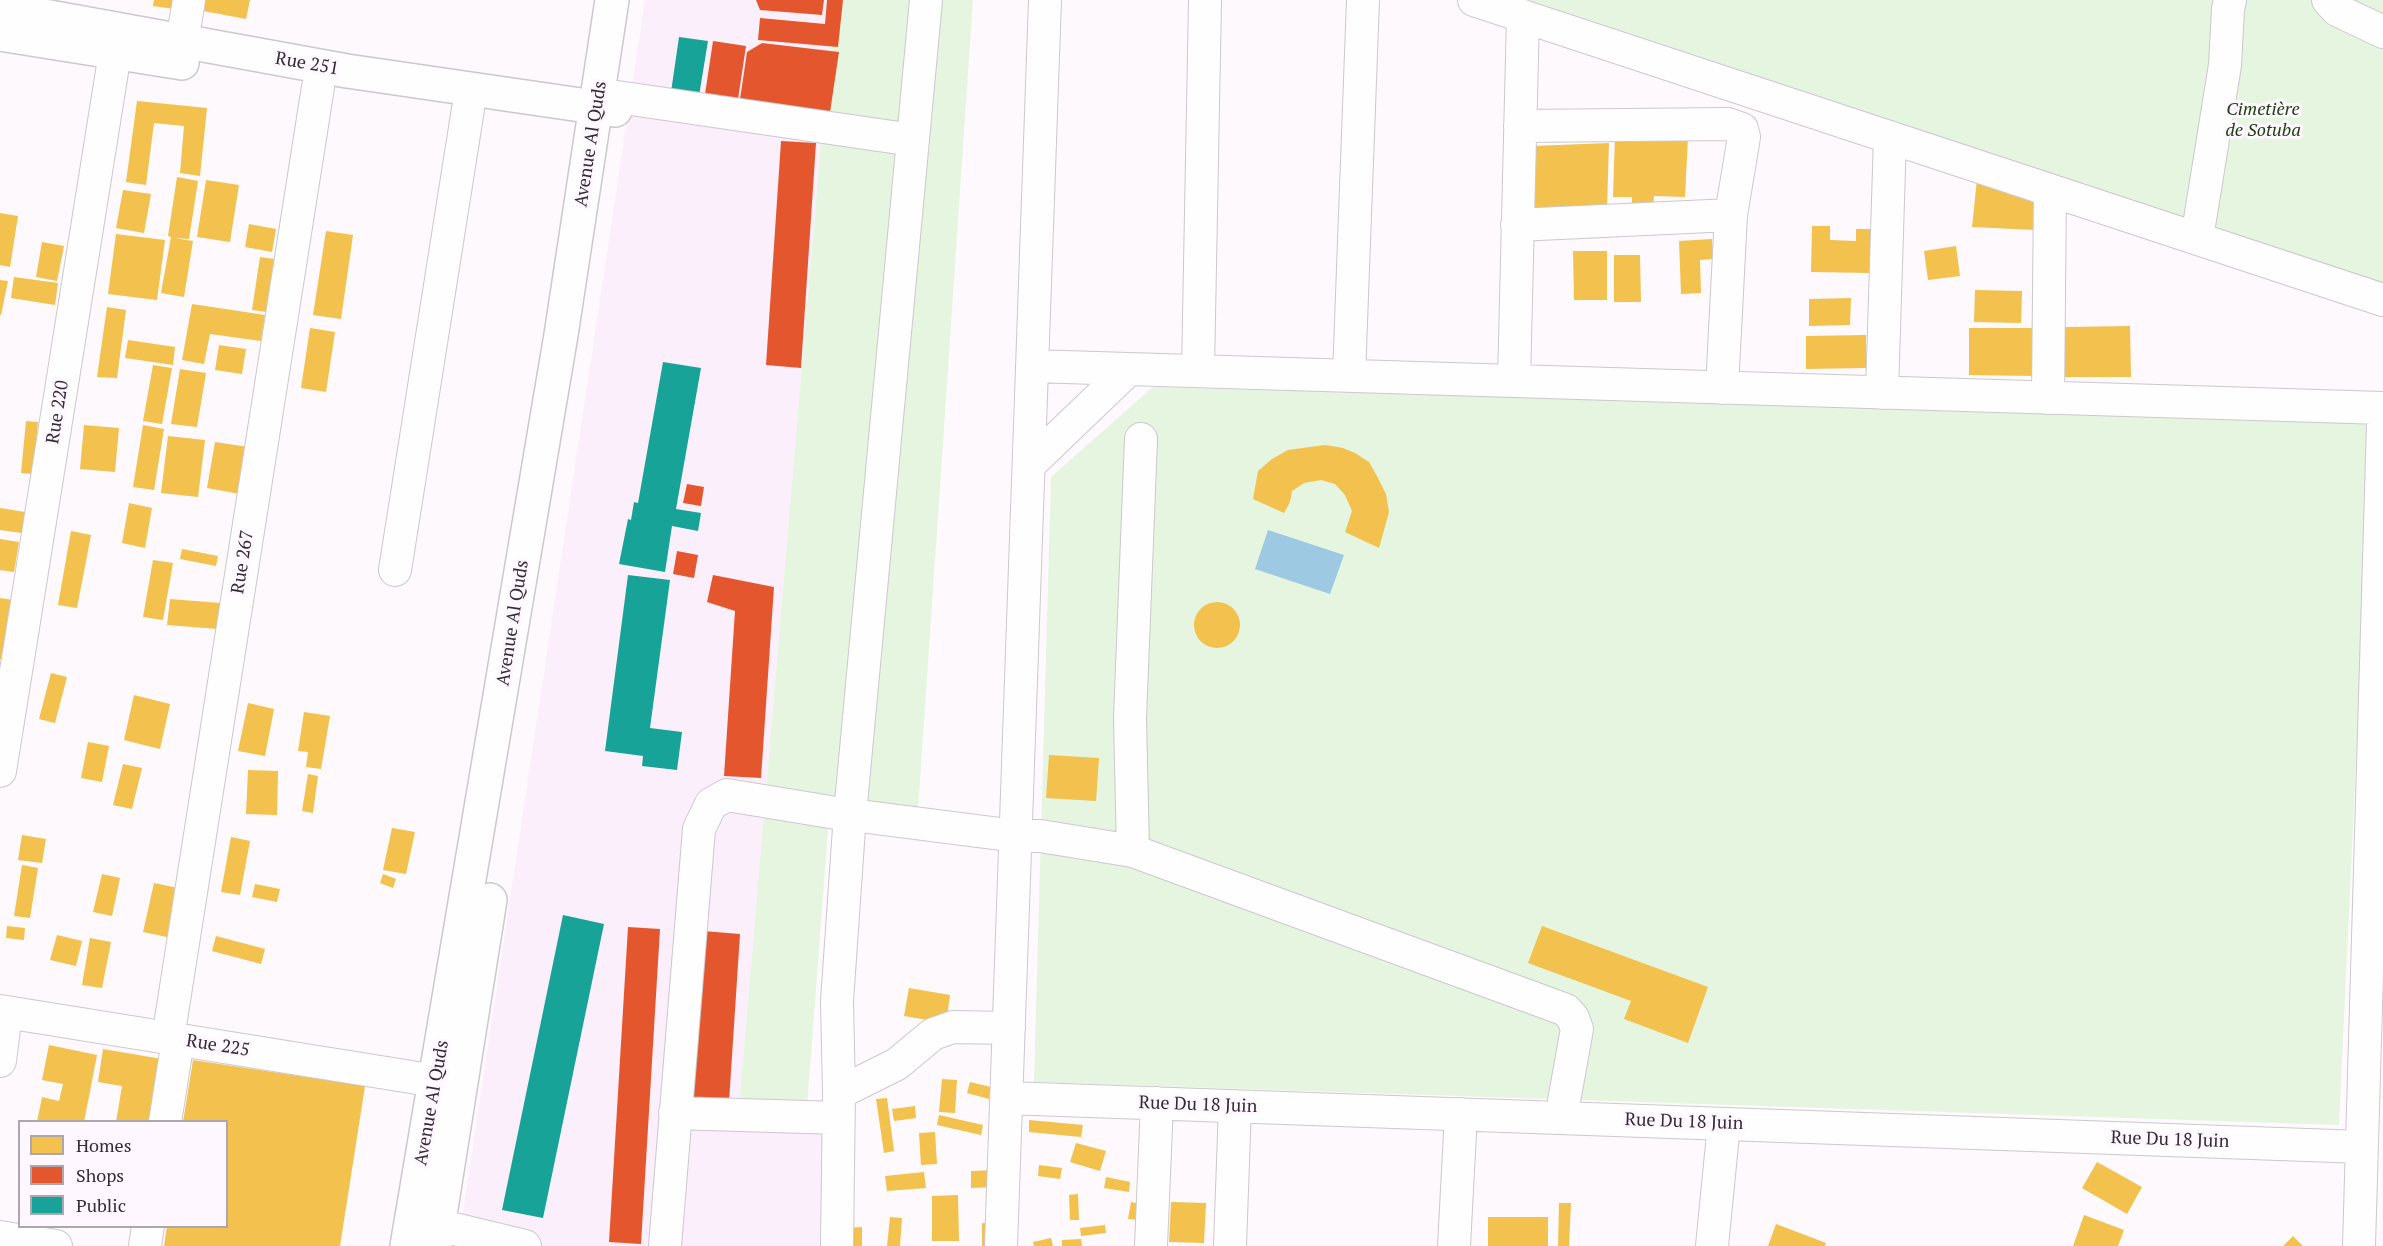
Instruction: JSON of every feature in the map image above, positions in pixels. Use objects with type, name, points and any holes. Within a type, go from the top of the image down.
[{"type":"main road","name":"Avenue Al Quds","points":[[437,1235],[607,114],[612,0]]},
{"type":"main road","name":"Avenue Al Quds","points":[[407,1246],[607,114],[631,0]]},
{"type":"main road","name":"Rue 251","points":[[0,8],[347,71],[607,114]]},
{"type":"main road","name":"Rue 251","points":[[0,34],[318,87],[468,109],[607,114]]},
{"type":"street","points":[[182,42],[189,0]]},
{"type":"street","points":[[837,1246],[839,1105],[837,1001],[850,814],[926,0]]},
{"type":"street","points":[[1001,1246],[1045,0]]},
{"type":"street","points":[[1198,371],[1205,0]]},
{"type":"street","points":[[1349,376],[1363,0]]},
{"type":"street","points":[[1474,0],[2383,300]]},
{"type":"street","points":[[2197,238],[2225,65],[2230,0]]},
{"type":"street","points":[[2328,0],[2337,10],[2383,32]]},
{"type":"street","points":[[1514,381],[1523,16]]},
{"type":"street","name":"Rue 220","points":[[0,771],[115,53]]},
{"type":"street","name":"Rue 267","points":[[165,1120],[173,1039],[318,87]]},
{"type":"street","points":[[395,570],[468,109]]},
{"type":"street","points":[[607,114],[913,140]]},
{"type":"street","points":[[1520,126],[1728,123],[1742,129],[1743,137],[1731,215],[1722,388]]},
{"type":"street","points":[[1882,393],[1890,137]]},
{"type":"street","points":[[2048,398],[2050,190]]},
{"type":"street","points":[[1517,225],[1731,215]]},
{"type":"street","points":[[1032,366],[2383,408]]},
{"type":"street","points":[[1029,465],[1129,369]]},
{"type":"street","points":[[2360,1246],[2372,1214],[2362,1147],[2383,424]]},
{"type":"street","points":[[1133,851],[1130,718],[1141,439]]},
{"type":"street","points":[[664,1246],[699,829],[711,804],[727,795],[1016,836],[1040,836],[1133,851],[1566,1010],[1573,1018],[1577,1029],[1564,1101],[1564,1118]]},
{"type":"street","points":[[0,1060],[3,1012]]},
{"type":"street","name":"Rue 225","points":[[3,1012],[436,1080]]},
{"type":"street","points":[[675,1113],[839,1105],[897,1064],[933,1034],[953,1027],[1009,1028]]},
{"type":"street","name":"Rue Du 18 Juin","points":[[1006,1098],[2362,1147]]},
{"type":"street","points":[[1151,1246],[1157,1103]]},
{"type":"street","points":[[1230,1246],[1235,1106]]},
{"type":"street","points":[[1454,1246],[1461,1114]]},
{"type":"street","points":[[1712,1246],[1724,1124]]},
{"type":"street","points":[[145,1246],[148,1228]]},
{"type":"street","points":[[437,1235],[525,1246]]},
{"type":"street","points":[[0,1237],[56,1246]]},
{"type":"shaded area","points":[[645,0],[833,0],[737,1131],[830,1133],[826,1246],[458,1246]]},
{"type":"green space","points":[[833,0],[973,0],[918,810],[830,804],[805,1133],[737,1131]]},
{"type":"green space","name":"Cimetière de Sotuba","points":[[1526,0],[2383,0],[2383,287]]},
{"type":"green space","points":[[1153,387],[1859,407],[2372,417],[2339,1125],[1034,1082],[1051,477]]},
{"type":"water","points":[[1268,530],[1344,555],[1330,594],[1255,569]]},
{"type":"building: Homes","points":[[154,0],[183,0],[182,10],[153,6]]},
{"type":"building: Homes","points":[[200,0],[250,0],[246,19],[198,10]]},
{"type":"building: Homes","points":[[137,101],[207,108],[200,176],[180,173],[184,126],[154,123],[146,185],[126,182]]},
{"type":"building: Homes","points":[[1615,135],[1688,137],[1685,197],[1654,196],[1653,206],[1632,205],[1632,197],[1613,197]]},
{"type":"building: Homes","points":[[1609,143],[1607,208],[1534,208],[1533,146]]},
{"type":"building: Homes","points":[[1978,170],[2035,189],[2035,230],[1972,227]]},
{"type":"building: Homes","points":[[177,177],[198,181],[189,239],[174,238],[193,241],[184,297],[161,293],[171,237],[168,236]]},
{"type":"building: Homes","points":[[206,180],[239,185],[230,242],[197,237]]},
{"type":"building: Homes","points":[[123,190],[151,194],[144,233],[116,228]]},
{"type":"building: Homes","points":[[0,213],[18,216],[10,267],[0,265]]},
{"type":"building: Homes","points":[[249,224],[276,229],[272,252],[245,247]]},
{"type":"building: Homes","points":[[1812,226],[1830,226],[1830,240],[1856,241],[1856,229],[1871,229],[1871,273],[1811,272]]},
{"type":"building: Homes","points":[[326,231],[353,235],[341,319],[313,315]]},
{"type":"building: Homes","points":[[116,234],[165,240],[157,300],[108,294]]},
{"type":"building: Homes","points":[[1712,239],[1713,259],[1700,260],[1701,293],[1681,294],[1679,241]]},
{"type":"building: Homes","points":[[42,242],[64,246],[57,281],[36,277]]},
{"type":"building: Homes","points":[[1956,246],[1960,276],[1928,280],[1924,251]]},
{"type":"building: Homes","points":[[1573,251],[1607,251],[1607,300],[1574,300]]},
{"type":"building: Homes","points":[[1614,255],[1640,255],[1641,302],[1614,302]]},
{"type":"building: Homes","points":[[260,257],[274,259],[267,312],[252,310]]},
{"type":"building: Homes","points":[[14,277],[58,283],[55,305],[11,298]]},
{"type":"building: Homes","points":[[0,280],[8,281],[1,315],[0,315]]},
{"type":"building: Homes","points":[[1975,290],[2022,291],[2021,323],[1974,322]]},
{"type":"building: Homes","points":[[1851,298],[1850,325],[1809,326],[1809,299]]},
{"type":"building: Homes","points":[[192,304],[265,315],[261,341],[210,334],[204,364],[182,360]]},
{"type":"building: Homes","points":[[107,307],[126,310],[117,378],[97,377]]},
{"type":"building: Homes","points":[[2130,326],[2131,377],[2065,377],[2065,327]]},
{"type":"building: Homes","points":[[310,328],[335,332],[326,392],[301,388]]},
{"type":"building: Homes","points":[[1969,328],[2036,328],[2036,376],[1969,375]]},
{"type":"building: Homes","points":[[1866,335],[1866,368],[1806,369],[1806,336]]},
{"type":"building: Homes","points":[[128,340],[175,347],[173,365],[125,358]]},
{"type":"building: Homes","points":[[219,345],[246,349],[242,374],[215,370]]},
{"type":"building: Homes","points":[[153,365],[172,368],[162,424],[143,421]]},
{"type":"building: Homes","points":[[180,369],[206,373],[197,427],[171,424]]},
{"type":"building: Homes","points":[[26,421],[38,422],[33,474],[21,473]]},
{"type":"building: Homes","points":[[84,425],[119,428],[115,472],[80,469]]},
{"type":"building: Homes","points":[[143,425],[164,429],[154,490],[133,487]]},
{"type":"building: Homes","points":[[168,436],[205,440],[198,497],[161,493]]},
{"type":"building: Homes","points":[[215,442],[248,447],[240,494],[207,488]]},
{"type":"building: Homes","points":[[1325,445],[1355,453],[1369,462],[1378,478],[1386,494],[1389,512],[1379,548],[1345,532],[1352,511],[1345,495],[1335,484],[1321,480],[1304,483],[1292,491],[1290,502],[1284,513],[1253,499],[1258,471],[1272,459],[1288,450]]},
{"type":"building: Homes","points":[[129,503],[152,508],[145,548],[122,543]]},
{"type":"building: Homes","points":[[0,508],[25,512],[22,533],[0,530]]},
{"type":"building: Homes","points":[[71,531],[91,535],[77,608],[58,605]]},
{"type":"building: Homes","points":[[0,539],[19,542],[14,572],[0,570]]},
{"type":"building: Homes","points":[[182,549],[218,556],[216,566],[180,559]]},
{"type":"building: Homes","points":[[153,560],[173,563],[163,620],[143,617]]},
{"type":"building: Homes","points":[[0,598],[13,600],[3,660],[0,659]]},
{"type":"building: Homes","points":[[170,599],[220,603],[218,629],[167,625]]},
{"type":"building: Homes","points":[[1217,602],[1233,609],[1240,625],[1233,641],[1217,648],[1201,641],[1194,625],[1201,609]]},
{"type":"building: Homes","points":[[51,673],[67,677],[55,723],[39,719]]},
{"type":"building: Homes","points":[[134,695],[170,704],[160,749],[124,740]]},
{"type":"building: Homes","points":[[248,703],[274,709],[265,756],[238,751]]},
{"type":"building: Homes","points":[[304,712],[330,716],[321,769],[306,767],[308,752],[298,751]]},
{"type":"building: Homes","points":[[88,742],[109,746],[102,782],[81,778]]},
{"type":"building: Homes","points":[[1049,755],[1099,758],[1096,801],[1046,798]]},
{"type":"building: Homes","points":[[123,764],[142,768],[132,809],[113,805]]},
{"type":"building: Homes","points":[[248,770],[278,771],[277,815],[246,814]]},
{"type":"building: Homes","points":[[308,774],[318,776],[313,813],[302,811]]},
{"type":"building: Homes","points":[[392,828],[415,832],[406,874],[383,870]]},
{"type":"building: Homes","points":[[22,835],[46,839],[42,863],[18,860]]},
{"type":"building: Homes","points":[[231,837],[250,841],[240,895],[221,892]]},
{"type":"building: Homes","points":[[22,865],[38,868],[30,918],[14,916]]},
{"type":"building: Homes","points":[[102,874],[120,878],[112,916],[93,912]]},
{"type":"building: Homes","points":[[383,874],[396,879],[393,888],[380,883]]},
{"type":"building: Homes","points":[[154,883],[178,888],[167,937],[143,932]]},
{"type":"building: Homes","points":[[255,884],[280,889],[277,902],[252,897]]},
{"type":"building: Homes","points":[[7,926],[25,928],[24,940],[6,938]]},
{"type":"building: Homes","points":[[1542,926],[1708,987],[1688,1043],[1624,1019],[1631,1001],[1528,963]]},
{"type":"building: Homes","points":[[57,935],[82,941],[76,966],[50,960]]},
{"type":"building: Homes","points":[[216,936],[265,949],[261,964],[212,951]]},
{"type":"building: Homes","points":[[90,938],[111,942],[102,988],[82,985]]},
{"type":"building: Homes","points":[[909,988],[950,995],[946,1023],[904,1016]]},
{"type":"building: Homes","points":[[49,1045],[97,1055],[84,1120],[37,1120],[42,1097],[59,1101],[63,1084],[42,1080]]},
{"type":"building: Homes","points":[[103,1049],[162,1059],[152,1120],[116,1120],[122,1086],[98,1082]]},
{"type":"building: Homes","points":[[193,1060],[365,1086],[340,1246],[164,1246],[167,1228],[228,1228],[228,1120],[183,1120]]},
{"type":"building: Homes","points":[[942,1079],[957,1080],[955,1113],[939,1112]]},
{"type":"building: Homes","points":[[970,1082],[991,1087],[989,1099],[967,1093]]},
{"type":"building: Homes","points":[[887,1098],[894,1151],[884,1153],[876,1099]]},
{"type":"building: Homes","points":[[915,1106],[916,1118],[894,1121],[892,1109]]},
{"type":"building: Homes","points":[[939,1115],[983,1125],[981,1135],[937,1125]]},
{"type":"building: Homes","points":[[1029,1120],[1083,1125],[1081,1137],[1029,1132]]},
{"type":"building: Homes","points":[[935,1132],[937,1164],[921,1165],[919,1133]]},
{"type":"building: Homes","points":[[1076,1143],[1106,1151],[1100,1171],[1070,1162]]},
{"type":"building: Homes","points":[[2097,1162],[2142,1187],[2127,1214],[2082,1188]]},
{"type":"building: Homes","points":[[1039,1165],[1062,1168],[1060,1179],[1038,1176]]},
{"type":"building: Homes","points":[[996,1170],[997,1187],[971,1188],[971,1171]]},
{"type":"building: Homes","points":[[924,1172],[926,1188],[887,1191],[885,1176]]},
{"type":"building: Homes","points":[[1106,1177],[1130,1182],[1129,1192],[1104,1188]]},
{"type":"building: Homes","points":[[1078,1194],[1079,1220],[1070,1220],[1069,1195]]},
{"type":"building: Homes","points":[[958,1195],[959,1241],[932,1241],[932,1196]]},
{"type":"building: Homes","points":[[1131,1202],[1140,1204],[1137,1220],[1128,1219]]},
{"type":"building: Homes","points":[[1171,1202],[1206,1203],[1204,1243],[1169,1242]]},
{"type":"building: Homes","points":[[1559,1203],[1571,1203],[1569,1246],[1558,1246]]},
{"type":"building: Homes","points":[[2084,1215],[2124,1230],[2118,1246],[2073,1246]]},
{"type":"building: Homes","points":[[890,1217],[902,1218],[900,1246],[887,1246]]},
{"type":"building: Homes","points":[[1488,1217],[1548,1217],[1548,1246],[1488,1246]]},
{"type":"building: Homes","points":[[982,1223],[993,1224],[993,1246],[982,1246]]},
{"type":"building: Homes","points":[[1776,1224],[1826,1243],[1825,1246],[1768,1246]]},
{"type":"building: Homes","points":[[1105,1225],[1106,1233],[1081,1236],[1080,1228]]},
{"type":"building: Homes","points":[[862,1227],[862,1246],[846,1246],[846,1228]]},
{"type":"building: Homes","points":[[2293,1236],[2303,1246],[2283,1246]]},
{"type":"building: Homes","points":[[1051,1238],[1053,1246],[1034,1246],[1033,1242]]},
{"type":"building: Homes","points":[[1081,1239],[1082,1246],[1062,1246],[1062,1240]]},
{"type":"building: Shops","points":[[756,0],[824,0],[822,15],[760,10]]},
{"type":"building: Shops","points":[[827,0],[843,0],[838,47],[758,40],[760,18],[825,24]]},
{"type":"building: Shops","points":[[713,41],[746,46],[737,106],[704,101]]},
{"type":"building: Shops","points":[[762,43],[839,52],[829,119],[739,106],[747,52]]},
{"type":"building: Shops","points":[[781,141],[816,143],[801,368],[766,365]]},
{"type":"building: Shops","points":[[687,484],[704,487],[701,506],[683,503]]},
{"type":"building: Shops","points":[[677,551],[698,555],[694,578],[673,574]]},
{"type":"building: Shops","points":[[713,575],[774,587],[761,778],[724,776],[735,611],[707,602]]},
{"type":"building: Shops","points":[[628,927],[660,929],[641,1244],[609,1242]]},
{"type":"building: Shops","points":[[703,931],[740,934],[729,1102],[692,1100]]},
{"type":"building: Public","points":[[679,37],[708,41],[699,96],[671,92]]},
{"type":"building: Public","points":[[663,362],[701,368],[676,509],[701,513],[698,531],[672,526],[665,572],[619,564],[628,519],[631,520],[634,502],[638,503]]},
{"type":"building: Public","points":[[628,575],[670,580],[650,728],[682,732],[677,770],[642,766],[643,756],[605,751]]},
{"type":"building: Public","points":[[563,915],[604,924],[543,1218],[502,1210]]}]
